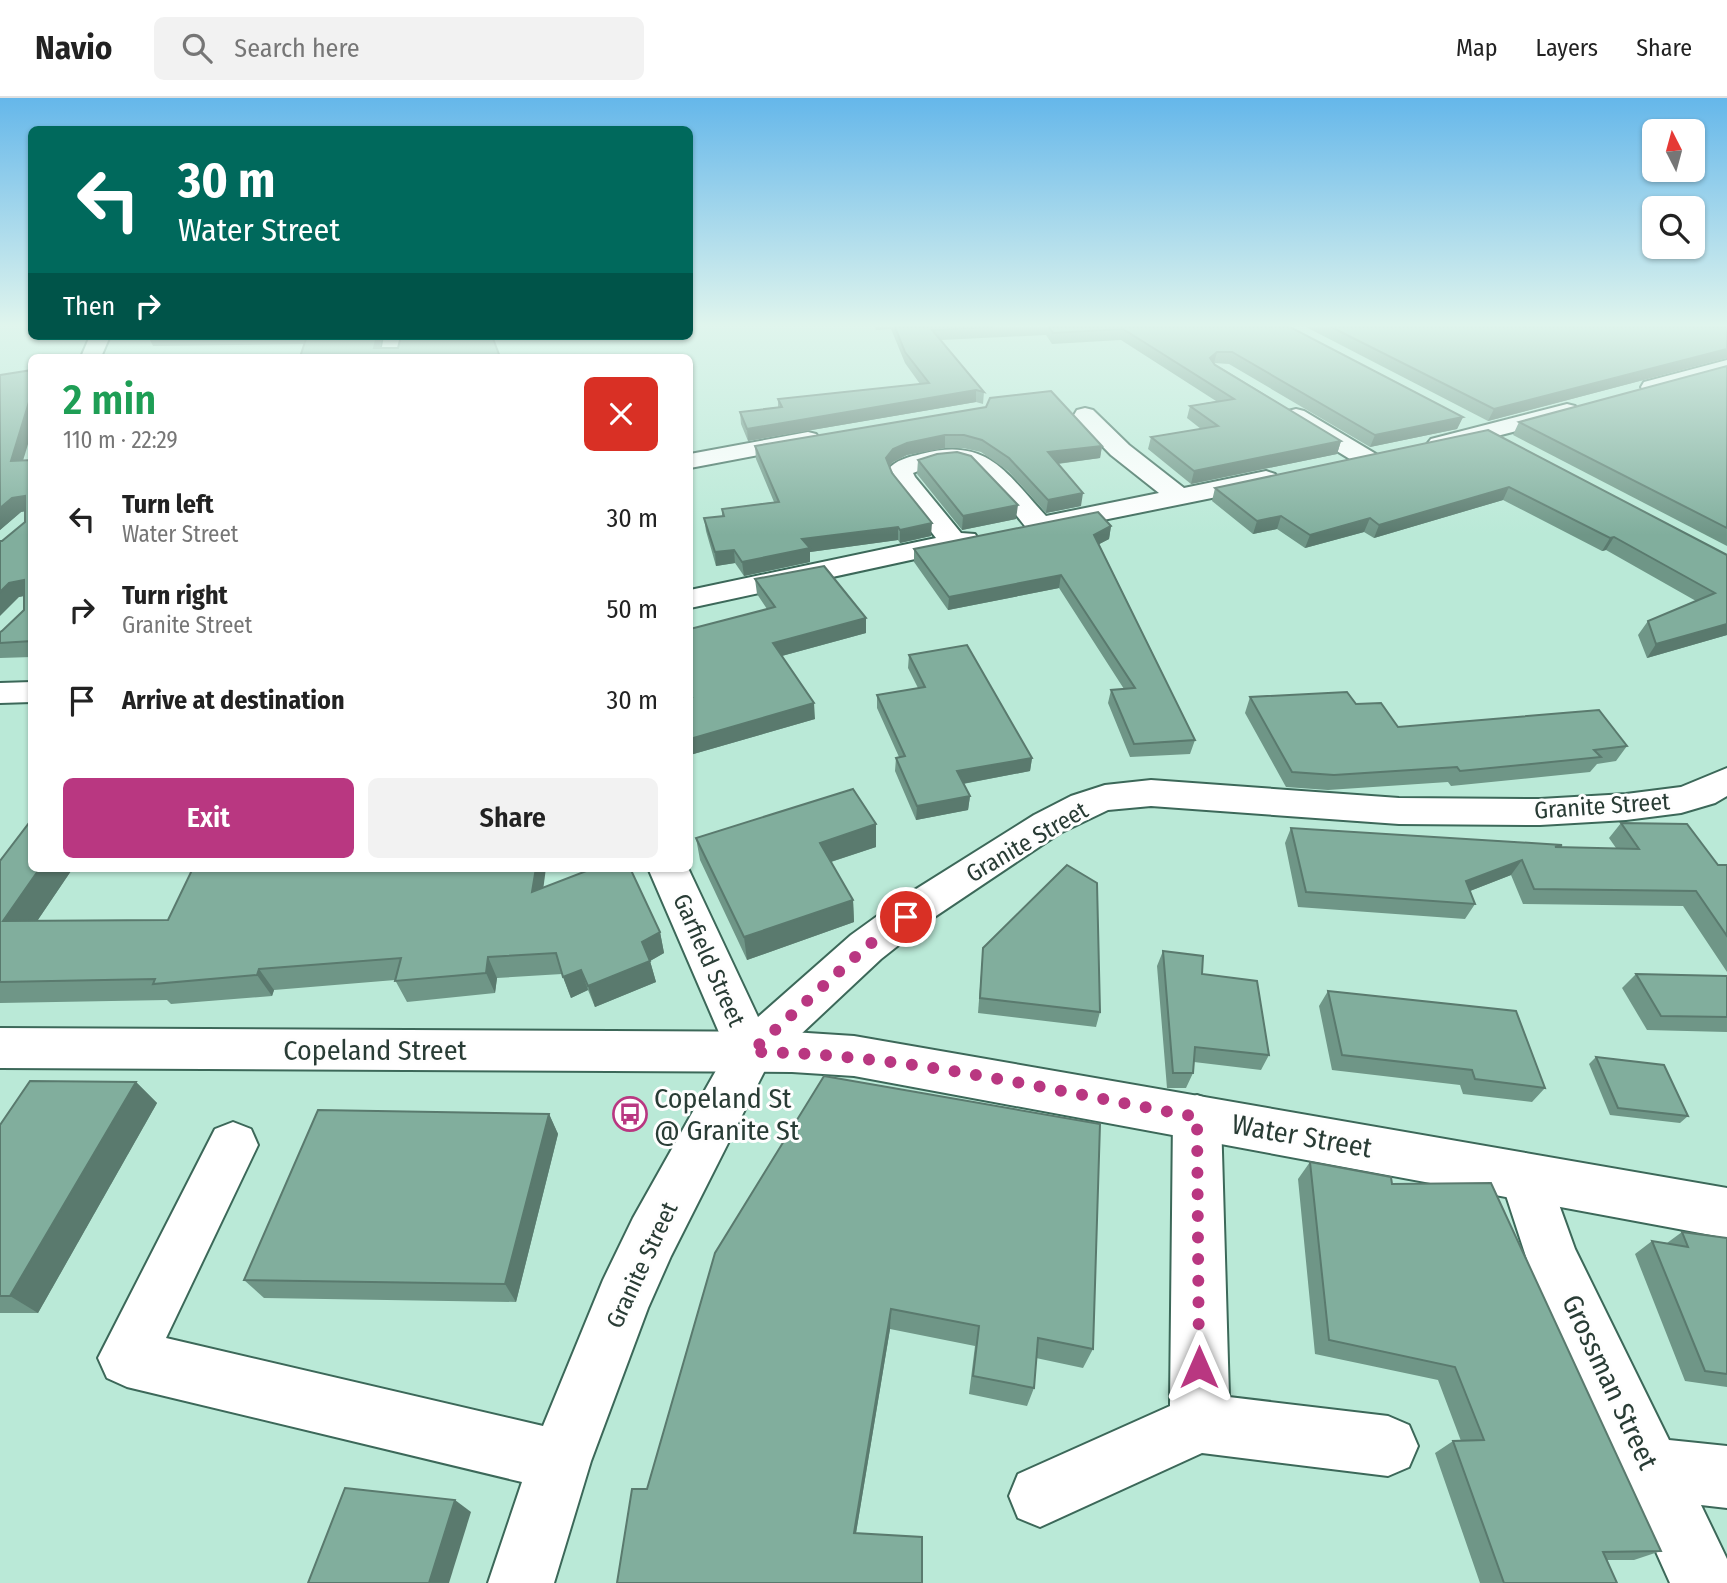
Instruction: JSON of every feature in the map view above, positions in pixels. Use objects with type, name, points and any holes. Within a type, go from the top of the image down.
[{"type":"street","points":[[1273,402],[1367,458]]},
{"type":"street","points":[[1419,448],[1490,432],[1590,404]]},
{"type":"street","points":[[1085,415],[1120,450],[1179,497]]},
{"type":"street","points":[[1458,415],[1513,445]]},
{"type":"street","points":[[693,460],[832,435]]},
{"type":"street","points":[[1326,467],[1393,453]]},
{"type":"street","points":[[954,542],[902,479],[900,470],[910,465],[956,456],[976,459],[1015,530]]},
{"type":"street","points":[[693,598],[755,583],[1286,475]]},
{"type":"street","points":[[0,693],[28,692]]},
{"type":"street","name":"Granite Street","points":[[521,1583],[560,1461],[593,1372],[640,1262],[751,1052],[866,947],[919,907],[1047,824],[1084,805],[1105,798],[1151,793],[1399,811],[1540,812],[1626,807],[1681,800],[1702,794],[1727,780]]},
{"type":"street","name":"Garfield Street","points":[[670,872],[751,1052]]},
{"type":"street","name":"Copeland Street","points":[[0,1048],[751,1052]]},
{"type":"street","name":"Water Street","points":[[751,1052],[875,1059],[1727,1213]]},
{"type":"street","points":[[1197,1117],[1200,1423]]},
{"type":"street","points":[[233,1145],[127,1358],[560,1461]]},
{"type":"street","name":"Grossman Street","points":[[1525,1177],[1552,1259],[1703,1583]]},
{"type":"street","points":[[1040,1496],[1200,1423],[1388,1446]]},
{"type":"street","points":[[1651,1469],[1727,1477]]},
{"type":"building","points":[[0,396],[28,396],[28,405],[11,461],[28,460],[28,641],[0,643],[0,632],[24,610],[24,580],[9,583],[0,592],[0,541],[25,522],[25,496],[12,498],[0,508]]},
{"type":"building","points":[[803,396],[939,396],[747,429],[740,412],[782,407],[778,399]]},
{"type":"building","points":[[1056,396],[1102,446],[1048,452],[1083,493],[1048,500],[1009,458],[982,440],[964,435],[945,435],[907,443],[893,449],[886,458],[892,473],[932,523],[900,530],[898,527],[802,539],[810,548],[742,562],[734,550],[715,552],[704,518],[724,516],[722,509],[779,502],[755,446],[986,407],[990,398]]},
{"type":"building","points":[[1230,396],[1267,396],[1341,441],[1194,471],[1151,437],[1218,426],[1190,406],[1234,399]]},
{"type":"building","points":[[1308,396],[1423,396],[1463,417],[1375,435]]},
{"type":"building","points":[[1469,396],[1543,396],[1494,409]]},
{"type":"building","points":[[1614,396],[1727,396],[1727,528],[1519,422]]},
{"type":"building","points":[[1488,430],[1727,555],[1727,624],[1656,644],[1648,621],[1715,593],[1614,537],[1610,538],[1509,487],[1379,525],[1370,518],[1310,535],[1281,516],[1257,521],[1215,488]]},
{"type":"building","points":[[957,452],[971,456],[1018,505],[963,516],[918,460]]},
{"type":"building","points":[[1098,512],[1111,526],[1094,535],[1195,740],[1134,744],[1111,690],[1135,688],[1061,575],[949,597],[914,549]]},
{"type":"building","points":[[824,566],[866,618],[773,643],[814,703],[693,738],[693,628],[775,607],[755,579]]},
{"type":"building","points":[[967,645],[1032,758],[957,771],[970,796],[917,806],[896,758],[905,756],[877,695],[925,687],[909,655]]},
{"type":"building","points":[[1347,692],[1356,704],[1381,703],[1398,727],[1599,710],[1627,746],[1594,750],[1601,757],[1460,771],[1457,767],[1334,775],[1292,772],[1250,697]]},
{"type":"building","points":[[853,789],[876,824],[820,843],[853,900],[744,937],[696,838]]},
{"type":"building","points":[[1621,823],[1687,824],[1718,865],[1727,865],[1727,936],[1696,891],[1534,889],[1522,860],[1466,881],[1475,904],[1306,892],[1291,828],[1562,845],[1555,847],[1639,849]]},
{"type":"building","points":[[28,824],[28,872],[37,872],[3,921],[168,920],[191,872],[535,872],[532,892],[584,872],[632,872],[660,932],[642,942],[650,961],[588,986],[581,970],[563,977],[556,953],[488,957],[486,973],[395,981],[401,958],[259,969],[257,975],[153,984],[155,979],[0,982],[0,861]]},
{"type":"building","points":[[1067,865],[1097,883],[1100,1012],[980,998],[983,948]]},
{"type":"building","points":[[1163,951],[1203,956],[1202,974],[1257,981],[1269,1055],[1195,1047],[1193,1073],[1173,1073]]},
{"type":"building","points":[[1636,974],[1727,976],[1727,1017],[1661,1016]]},
{"type":"building","points":[[1328,991],[1516,1011],[1545,1088],[1475,1079],[1472,1070],[1342,1055]]},
{"type":"building","points":[[1596,1057],[1664,1065],[1688,1116],[1618,1108]]},
{"type":"building","points":[[824,1076],[1100,1124],[1093,1349],[1038,1338],[1034,1388],[973,1376],[979,1326],[891,1309],[854,1533],[922,1537],[922,1583],[617,1583],[632,1489],[647,1489],[715,1253]]},
{"type":"building","points":[[30,1081],[136,1082],[10,1296],[0,1296],[0,1125]]},
{"type":"building","points":[[318,1110],[549,1114],[505,1284],[244,1280]]},
{"type":"building","points":[[1310,1162],[1391,1177],[1392,1184],[1491,1183],[1661,1551],[1603,1552],[1617,1583],[1504,1583],[1453,1441],[1484,1440],[1455,1367],[1329,1340]]},
{"type":"building","points":[[1682,1232],[1727,1238],[1727,1374],[1705,1371],[1652,1241],[1688,1247]]},
{"type":"building","points":[[345,1488],[455,1500],[429,1583],[308,1583]]},
{"type":"place","name":"Copeland St @ Granite St","points":[[630,1114]]},
{"type":"route","points":[[906,917],[866,947],[751,1052],[854,1056],[1197,1117],[1199,1367]]}]
